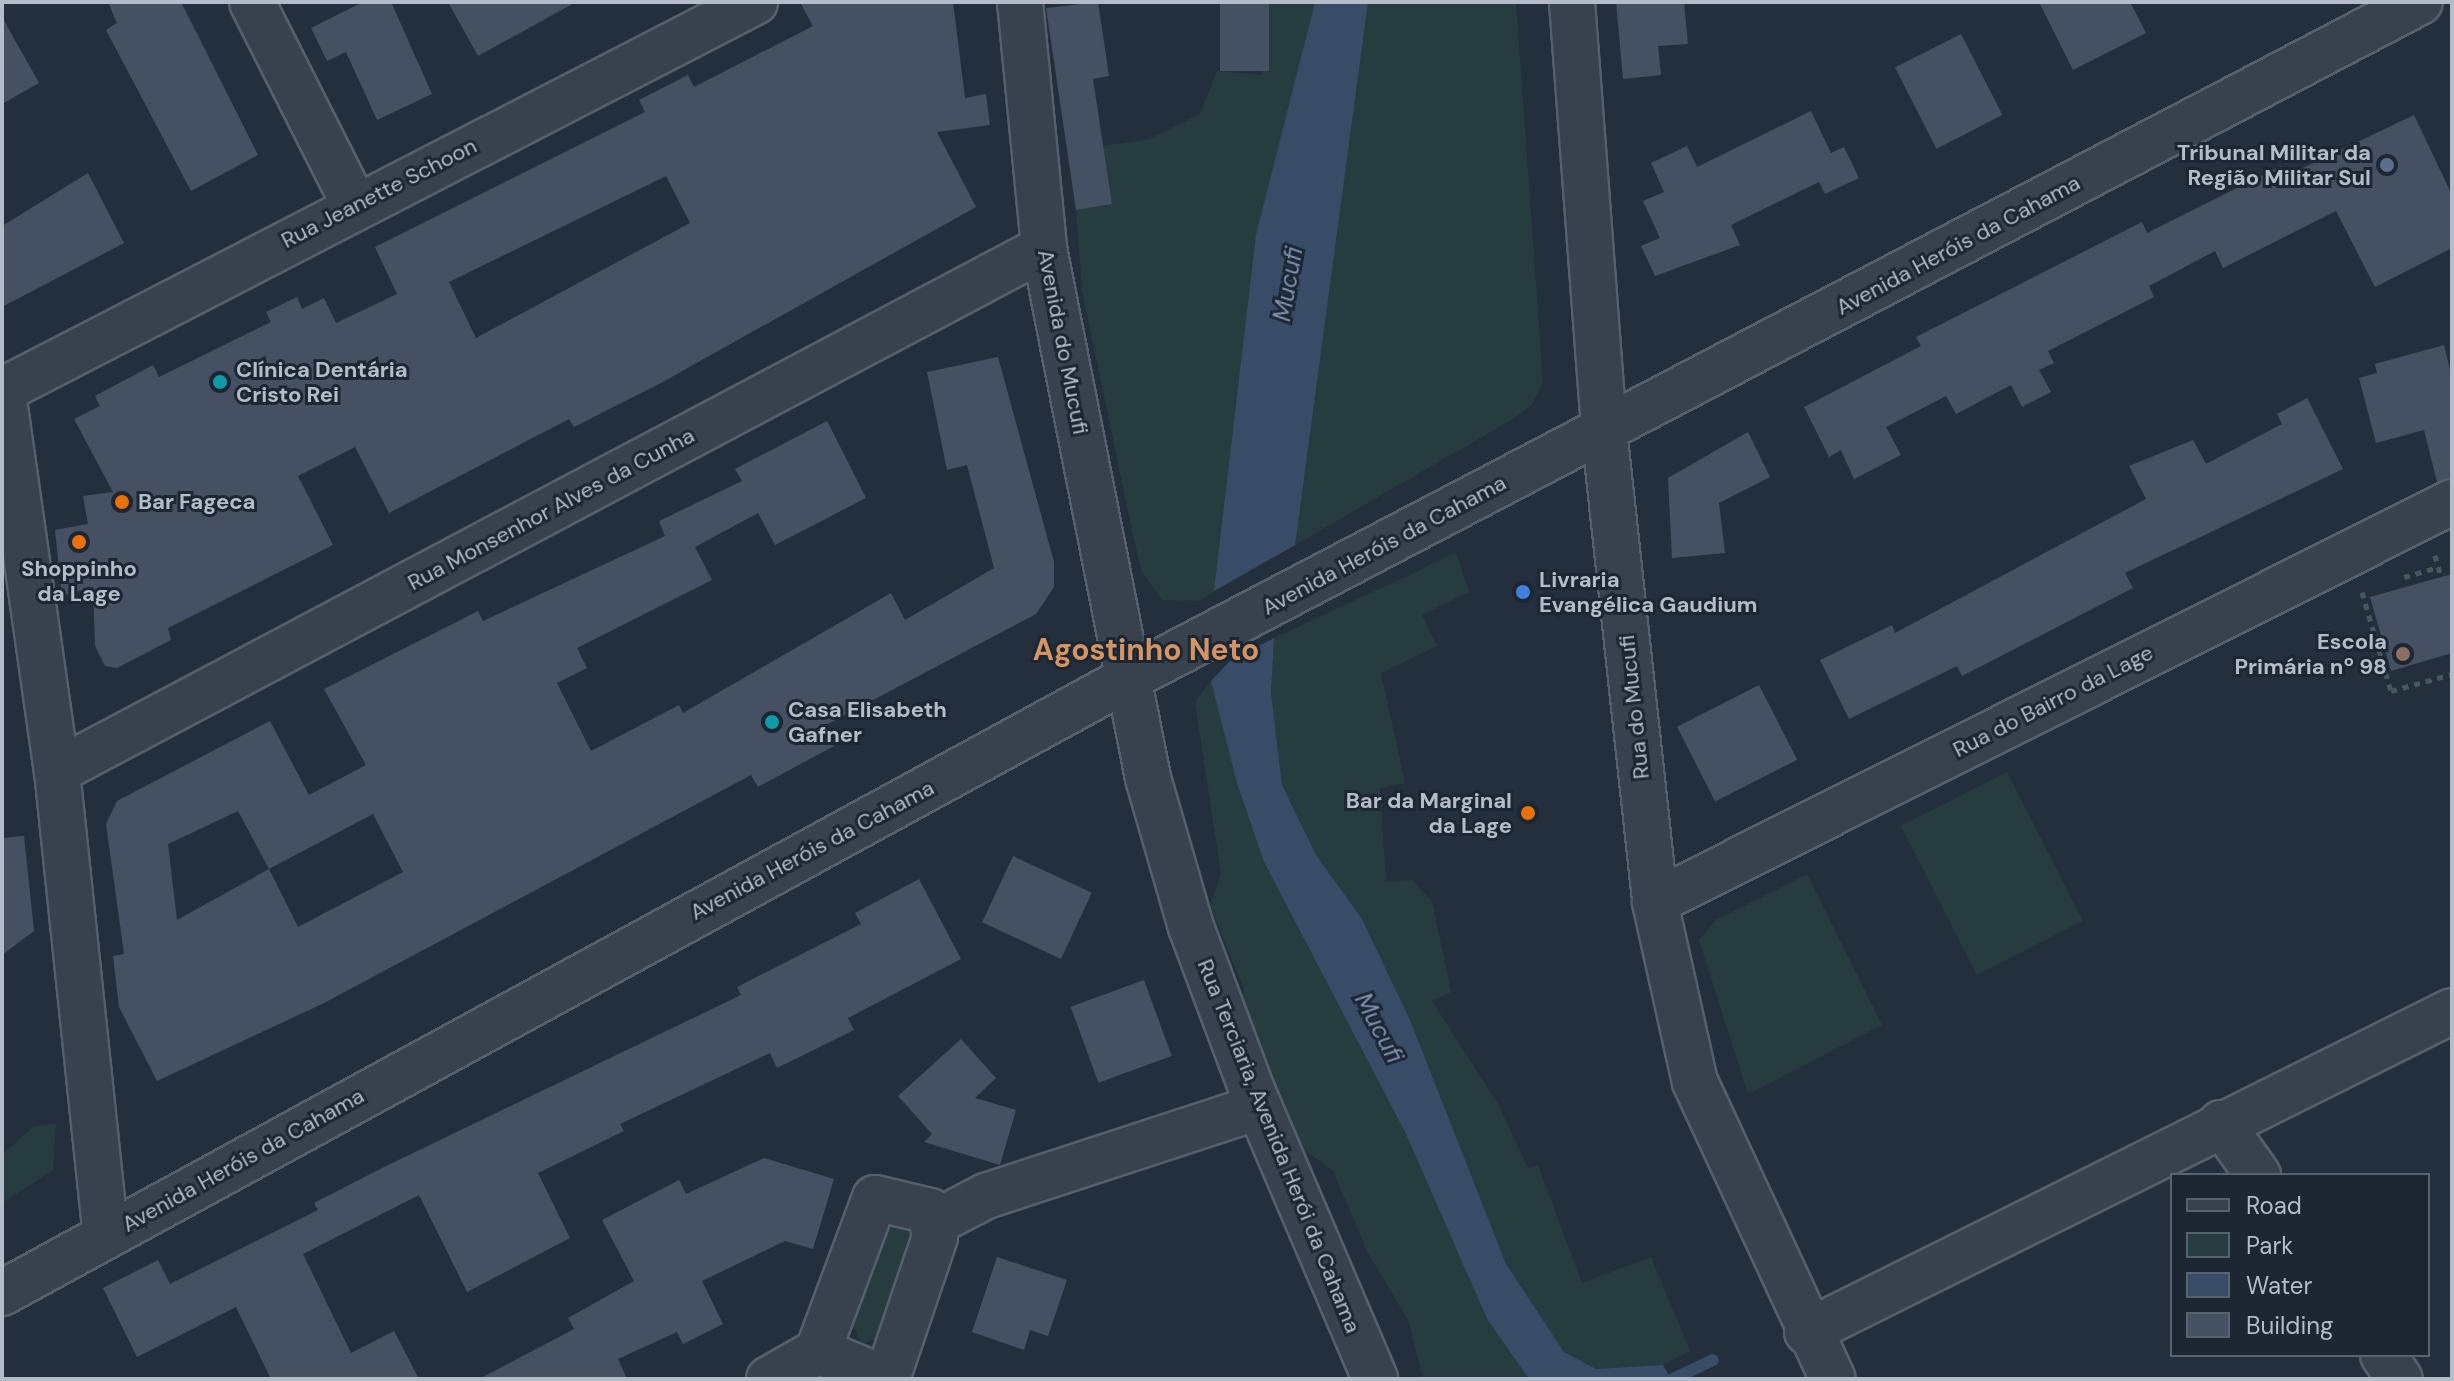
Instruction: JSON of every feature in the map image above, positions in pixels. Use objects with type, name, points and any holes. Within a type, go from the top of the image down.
[{"type":"street","points":[[252,2],[354,204]]},
{"type":"street","name":"Rua Jeanette Schoon","points":[[4,388],[354,204],[755,2]]},
{"type":"street","name":"Avenida do Mucufi","points":[[1020,2],[1044,248],[1129,678]]},
{"type":"street","name":"Rua do Mucufi","points":[[1572,2],[1604,430],[1655,902],[1695,1082],[1807,1332],[1833,1379]]},
{"type":"street","name":"Avenida Heróis da Cahama","points":[[2,1293],[1129,678],[2407,10],[2452,3]]},
{"type":"street","name":"Rua Monsenhor Alves da Cunha","points":[[57,771],[1044,248]]},
{"type":"street","points":[[4,388],[57,771],[106,1234]]},
{"type":"street","name":"Rua do Bairro da Lage","points":[[1655,902],[2452,502]]},
{"type":"street","name":"Rua Terciaria, Avenida Herói da Cahama","points":[[1129,678],[1148,778],[1191,927],[1259,1107],[1375,1379]]},
{"type":"street","points":[[1807,1332],[2221,1123],[2452,1011]]},
{"type":"street","points":[[818,1351],[887,1379],[938,1221],[986,1196],[1259,1107]]},
{"type":"street","points":[[2221,1123],[2257,1173]]},
{"type":"street","points":[[769,1379],[818,1351],[875,1198],[930,1211],[938,1221]]},
{"type":"street","points":[[2384,1357],[2400,1379]]},
{"type":"path","points":[[2434,550],[2441,577]]},
{"type":"path","points":[[2392,581],[2438,567]]},
{"type":"path","points":[[2377,585],[2362,590],[2391,691],[2452,674]]},
{"type":"green space","points":[[1269,2],[1516,2],[1543,382],[1531,406],[1513,419],[1198,601],[1162,600],[1141,570],[1127,507],[1082,290],[1076,210],[1112,204],[1103,146],[1149,139],[1200,114],[1217,71],[1262,75]]},
{"type":"green space","points":[[1456,553],[1469,592],[1422,615],[1437,646],[1381,673],[1405,783],[1380,788],[1386,881],[1412,880],[1432,901],[1451,992],[1432,1001],[1498,1104],[1528,1168],[1538,1165],[1582,1283],[1651,1257],[1690,1351],[1663,1365],[1596,1369],[1564,1352],[1506,1264],[1410,1020],[1362,919],[1316,855],[1282,785],[1271,693],[1274,638]]},
{"type":"green space","points":[[1211,681],[1264,862],[1406,1134],[1487,1319],[1529,1379],[1423,1379],[1408,1320],[1368,1253],[1333,1171],[1288,1138],[1239,1021],[1244,989],[1210,906],[1221,874],[1195,702]]},
{"type":"green space","points":[[2007,772],[2083,921],[1977,975],[1901,826]]},
{"type":"green space","points":[[1807,874],[1882,1025],[1748,1094],[1699,940],[1716,920]]},
{"type":"green space","points":[[56,1124],[53,1170],[2,1203],[2,1155],[34,1126]]},
{"type":"green space","points":[[892,1221],[912,1228],[916,1241],[885,1335],[861,1345],[852,1321]]},
{"type":"water","name":"Mucufi","points":[[1315,2],[1368,2],[1295,545],[1214,591],[1256,235]]},
{"type":"water","name":"Mucufi","points":[[1274,638],[1271,693],[1282,785],[1316,855],[1362,919],[1410,1020],[1506,1264],[1564,1352],[1596,1369],[1663,1365],[1671,1379],[1529,1379],[1487,1319],[1406,1134],[1264,862],[1237,783],[1211,681],[1231,660]]},
{"type":"building","points":[[108,2],[181,2],[258,155],[191,191],[106,30],[117,23]]},
{"type":"building","points":[[363,2],[391,2],[432,94],[377,120],[346,52],[327,61],[311,28]]},
{"type":"building","points":[[448,2],[576,2],[478,56]]},
{"type":"building","points":[[800,2],[953,2],[965,98],[986,94],[990,125],[937,132],[976,207],[659,384],[574,427],[569,419],[389,513],[355,447],[298,476],[333,545],[168,628],[171,640],[117,668],[105,666],[95,646],[93,587],[62,596],[55,530],[88,524],[83,496],[113,492],[74,419],[100,406],[95,396],[153,365],[159,377],[271,322],[266,312],[297,297],[302,309],[324,298],[336,323],[397,294],[375,247],[645,112],[639,100],[688,75],[694,87],[813,26]],"holes":[[[666,176],[690,223],[476,338],[449,282]]]},
{"type":"building","points":[[1098,2],[1109,76],[1093,79],[1112,204],[1076,210],[1046,8]]},
{"type":"building","points":[[1220,2],[1269,2],[1269,71],[1220,71]]},
{"type":"building","points":[[1616,2],[1684,2],[1688,44],[1658,46],[1661,75],[1623,79]]},
{"type":"building","points":[[2039,2],[2130,2],[2146,33],[2073,70]]},
{"type":"building","points":[[2,17],[39,83],[2,104]]},
{"type":"building","points":[[1961,34],[2002,115],[1936,149],[1895,68]]},
{"type":"building","points":[[1811,111],[1831,153],[1844,147],[1859,178],[1825,194],[1819,182],[1731,225],[1740,245],[1655,276],[1641,246],[1660,238],[1643,201],[1664,192],[1651,163],[1687,146],[1697,167]]},
{"type":"building","points":[[2414,115],[2452,195],[2452,248],[2375,287],[2336,211],[2223,268],[2215,251],[2149,286],[2154,297],[2048,351],[2054,363],[2039,370],[2051,392],[2022,407],[2011,385],[1956,414],[1946,396],[1886,427],[1901,455],[1854,479],[1841,450],[1829,457],[1804,407],[1921,346],[1916,337],[2142,222],[2147,233],[2281,166],[2286,176]]},
{"type":"building","points":[[88,173],[124,243],[2,307],[2,226]]},
{"type":"building","points":[[2444,345],[2452,378],[2452,477],[2437,482],[2424,430],[2376,443],[2359,378],[2377,373],[2375,364]]},
{"type":"building","points":[[998,357],[1054,562],[1054,587],[1036,614],[824,726],[834,746],[758,787],[751,775],[322,1004],[157,1081],[119,1007],[113,956],[124,954],[106,824],[117,801],[270,721],[309,795],[366,765],[324,689],[478,611],[483,621],[665,536],[659,521],[742,481],[735,469],[827,421],[866,498],[775,545],[758,513],[695,547],[712,580],[577,648],[587,668],[557,683],[591,751],[679,705],[683,713],[891,593],[905,620],[994,568],[967,465],[947,470],[927,372]],"holes":[[[238,811],[269,869],[177,920],[168,844]],[[373,814],[403,872],[298,927],[269,869]]]},
{"type":"building","points":[[2307,398],[2343,469],[2125,573],[2133,588],[1962,676],[1957,666],[1849,719],[1820,660],[1892,625],[1895,633],[2146,499],[2129,466],[2193,440],[2206,464],[2282,424],[2277,414]]},
{"type":"building","points":[[1748,432],[1770,477],[1719,503],[1725,553],[1672,558],[1668,478]]},
{"type":"building","points":[[2452,574],[2452,653],[2391,671],[2370,597]]},
{"type":"building","points":[[1759,685],[1797,760],[1715,802],[1677,727]]},
{"type":"building","points":[[24,836],[34,931],[2,955],[2,838]]},
{"type":"building","points":[[1013,856],[1092,893],[1061,959],[982,922]]},
{"type":"building","points":[[919,879],[961,959],[848,1018],[854,1030],[777,1068],[770,1053],[620,1124],[624,1131],[538,1173],[570,1238],[467,1292],[419,1195],[303,1254],[351,1353],[394,1331],[419,1379],[271,1379],[236,1307],[137,1357],[103,1288],[158,1260],[170,1284],[318,1210],[314,1203],[380,1169],[741,995],[737,987],[861,924],[855,913]]},
{"type":"building","points":[[1144,980],[1172,1056],[1098,1083],[1071,1007]]},
{"type":"building","points":[[961,1039],[996,1078],[975,1098],[1016,1110],[1000,1165],[924,1142],[932,1134],[898,1096]]},
{"type":"building","points":[[764,1158],[834,1179],[813,1249],[785,1241],[702,1281],[723,1324],[683,1344],[677,1332],[618,1359],[627,1379],[479,1379],[574,1329],[568,1318],[634,1281],[602,1220],[679,1180],[686,1194]]},
{"type":"building","points":[[997,1257],[1067,1280],[1048,1336],[1030,1330],[1024,1350],[972,1332]]},
{"type":"waterway","points":[[1673,1379],[1713,1360]]},
{"type":"place","name":"Tribunal Militar da Região Militar Sul","points":[[2387,165]]},
{"type":"place","name":"Clínica Dentária Cristo Rei","points":[[220,382]]},
{"type":"place","name":"Bar Fageca","points":[[122,502]]},
{"type":"place","name":"Shoppinho da Lage","points":[[79,542]]},
{"type":"place","name":"Livraria Evangélica Gaudium","points":[[1523,592]]},
{"type":"place","name":"Escola Primária nº 98","points":[[2403,654]]},
{"type":"place","name":"Casa Elisabeth Gafner","points":[[772,722]]},
{"type":"place","name":"Bar da Marginal da Lage","points":[[1528,813]]},
{"type":"district","name":"Agostinho Neto","points":[[1146,650]]}]
